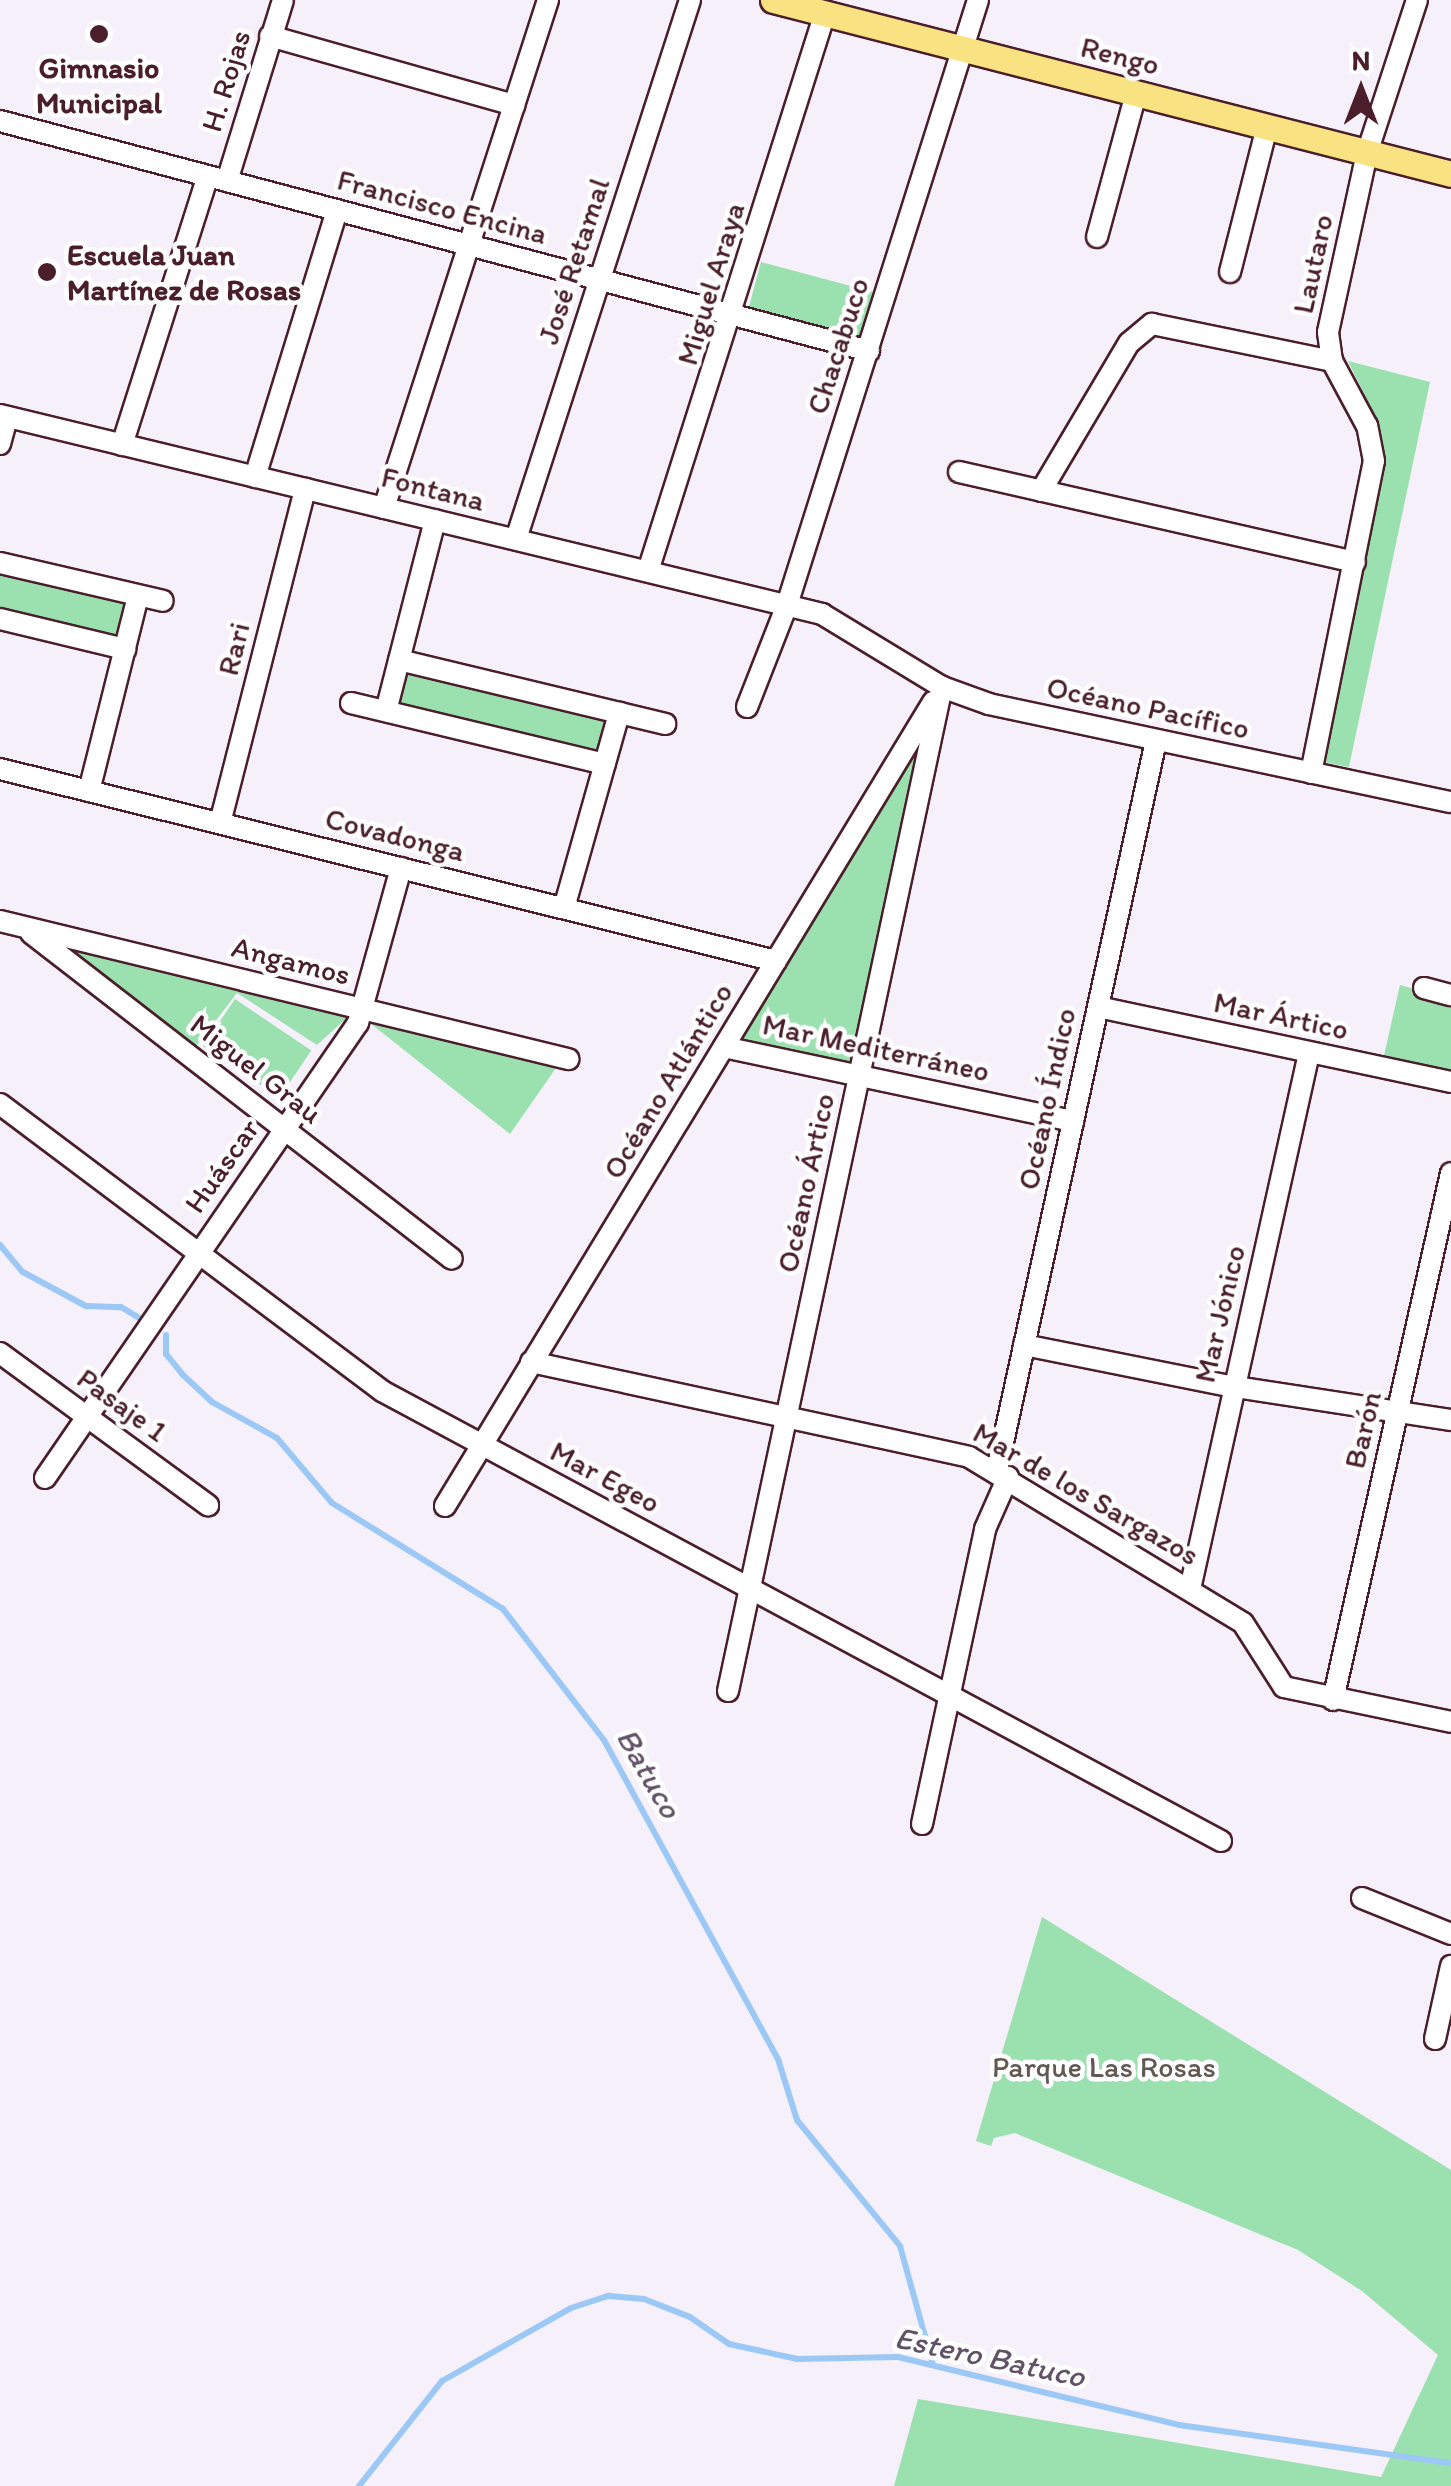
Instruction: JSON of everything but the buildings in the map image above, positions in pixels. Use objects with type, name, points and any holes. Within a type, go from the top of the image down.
[{"type":"main road","name":"Rengo","points":[[773,0],[1451,174]]},
{"type":"street","name":"H. Rojas","points":[[122,445],[282,0]]},
{"type":"street","points":[[384,508],[548,0]]},
{"type":"street","name":"José Retamal","points":[[516,540],[690,0]]},
{"type":"street","name":"Chacabuco","points":[[747,707],[788,605],[978,0]]},
{"type":"street","name":"Lautaro","points":[[1311,773],[1374,461],[1367,426],[1332,361],[1331,315],[1367,153],[1417,0]]},
{"type":"street","name":"Miguel Araya","points":[[648,571],[734,315],[824,13]]},
{"type":"street","points":[[270,36],[514,105]]},
{"type":"street","points":[[1097,237],[1136,93]]},
{"type":"street","name":"Francisco Encina","points":[[0,121],[869,350]]},
{"type":"street","points":[[1230,272],[1267,127]]},
{"type":"street","points":[[254,477],[337,210]]},
{"type":"street","points":[[1041,491],[1129,342],[1152,324],[1332,361]]},
{"type":"street","points":[[0,444],[3,416]]},
{"type":"street","name":"Fontana","points":[[3,416],[788,605],[850,626]]},
{"type":"street","points":[[959,472],[1354,562]]},
{"type":"street","name":"Rari","points":[[220,824],[305,489]]},
{"type":"street","points":[[386,711],[435,520]]},
{"type":"street","points":[[0,563],[162,602]]},
{"type":"street","points":[[90,791],[138,596]]},
{"type":"street","points":[[0,619],[124,649]]},
{"type":"street","name":"Océano Pacífico","points":[[850,626],[942,687],[1156,741],[1451,802]]},
{"type":"street","points":[[399,660],[665,724]]},
{"type":"street","name":"Océano Atlántico","points":[[444,1506],[942,687]]},
{"type":"street","name":"Océano Ártico","points":[[728,1691],[942,687]]},
{"type":"street","points":[[351,703],[605,764]]},
{"type":"street","points":[[564,908],[619,713]]},
{"type":"street","name":"Océano Índico","points":[[922,1824],[988,1517],[1002,1474],[1024,1344],[1156,741]]},
{"type":"street","name":"Covadonga","points":[[0,769],[776,960]]},
{"type":"street","name":"Huáscar","points":[[44,1478],[89,1418],[364,1009],[400,868]]},
{"type":"street","name":"Angamos","points":[[0,921],[568,1059]]},
{"type":"street","name":"Miguel Grau","points":[[22,926],[452,1260]]},
{"type":"street","points":[[1424,988],[1451,995]]},
{"type":"street","name":"Mar Ártico","points":[[1098,1007],[1451,1082]]},
{"type":"street","name":"Mar Mediterráneo","points":[[724,1048],[1073,1120]]},
{"type":"street","name":"Mar Jónico","points":[[1190,1589],[1309,1053]]},
{"type":"street","name":"Mar Egeo","points":[[0,1104],[382,1391],[1221,1841]]},
{"type":"street","name":"Barón","points":[[1334,1700],[1451,1174]]},
{"type":"street","points":[[1024,1344],[1235,1387],[1398,1408],[1451,1420]]},
{"type":"street","name":"Pasaje 1","points":[[0,1352],[208,1505]]},
{"type":"street","name":"Mar de los Sargazos","points":[[531,1362],[925,1442],[1002,1474],[1243,1622],[1284,1687],[1451,1722]]},
{"type":"street","points":[[1362,1898],[1451,1934]]},
{"type":"street","points":[[1434,2040],[1450,1974]]},
{"type":"green space","points":[[761,262],[876,293],[864,339],[749,308]]},
{"type":"green space","points":[[1348,361],[1430,382],[1349,767],[1323,762],[1382,464],[1378,422]]},
{"type":"green space","points":[[0,570],[131,600],[121,640],[0,612]]},
{"type":"green space","points":[[404,669],[610,716],[602,751],[396,703]]},
{"type":"green space","points":[[930,717],[855,1069],[737,1040]]},
{"type":"green space","points":[[45,936],[353,1012],[317,1045],[237,993],[194,1049]]},
{"type":"green space","points":[[1400,985],[1451,999],[1451,1074],[1383,1060]]},
{"type":"green space","points":[[235,999],[311,1050],[279,1098],[203,1046]]},
{"type":"green space","points":[[370,1023],[558,1065],[510,1134]]},
{"type":"green space","name":"Parque Las Rosas","points":[[1042,1917],[1451,2170],[1451,2486],[894,2486],[918,2399],[1381,2477],[1438,2355],[1362,2291],[1298,2250],[1015,2133],[994,2138],[991,2146],[976,2141]]},
{"type":"waterway","name":"Batuco","points":[[0,1245],[23,1272],[86,1306],[121,1307],[139,1318]]},
{"type":"waterway","name":"Batuco","points":[[166,1335],[166,1354],[182,1374],[212,1402],[277,1438],[332,1503],[503,1609],[604,1740],[778,2059],[797,2120],[900,2246],[933,2365]]},
{"type":"waterway","name":"Estero Batuco","points":[[359,2486],[442,2381],[571,2308],[609,2296],[644,2299],[690,2317],[729,2344],[797,2359],[898,2357],[1179,2425],[1451,2463]]},
{"type":"place","name":"Gimnasio Municipal","points":[[99,34]]},
{"type":"place","name":"Escuela Juan Martínez de Rosas","points":[[47,272]]}]
